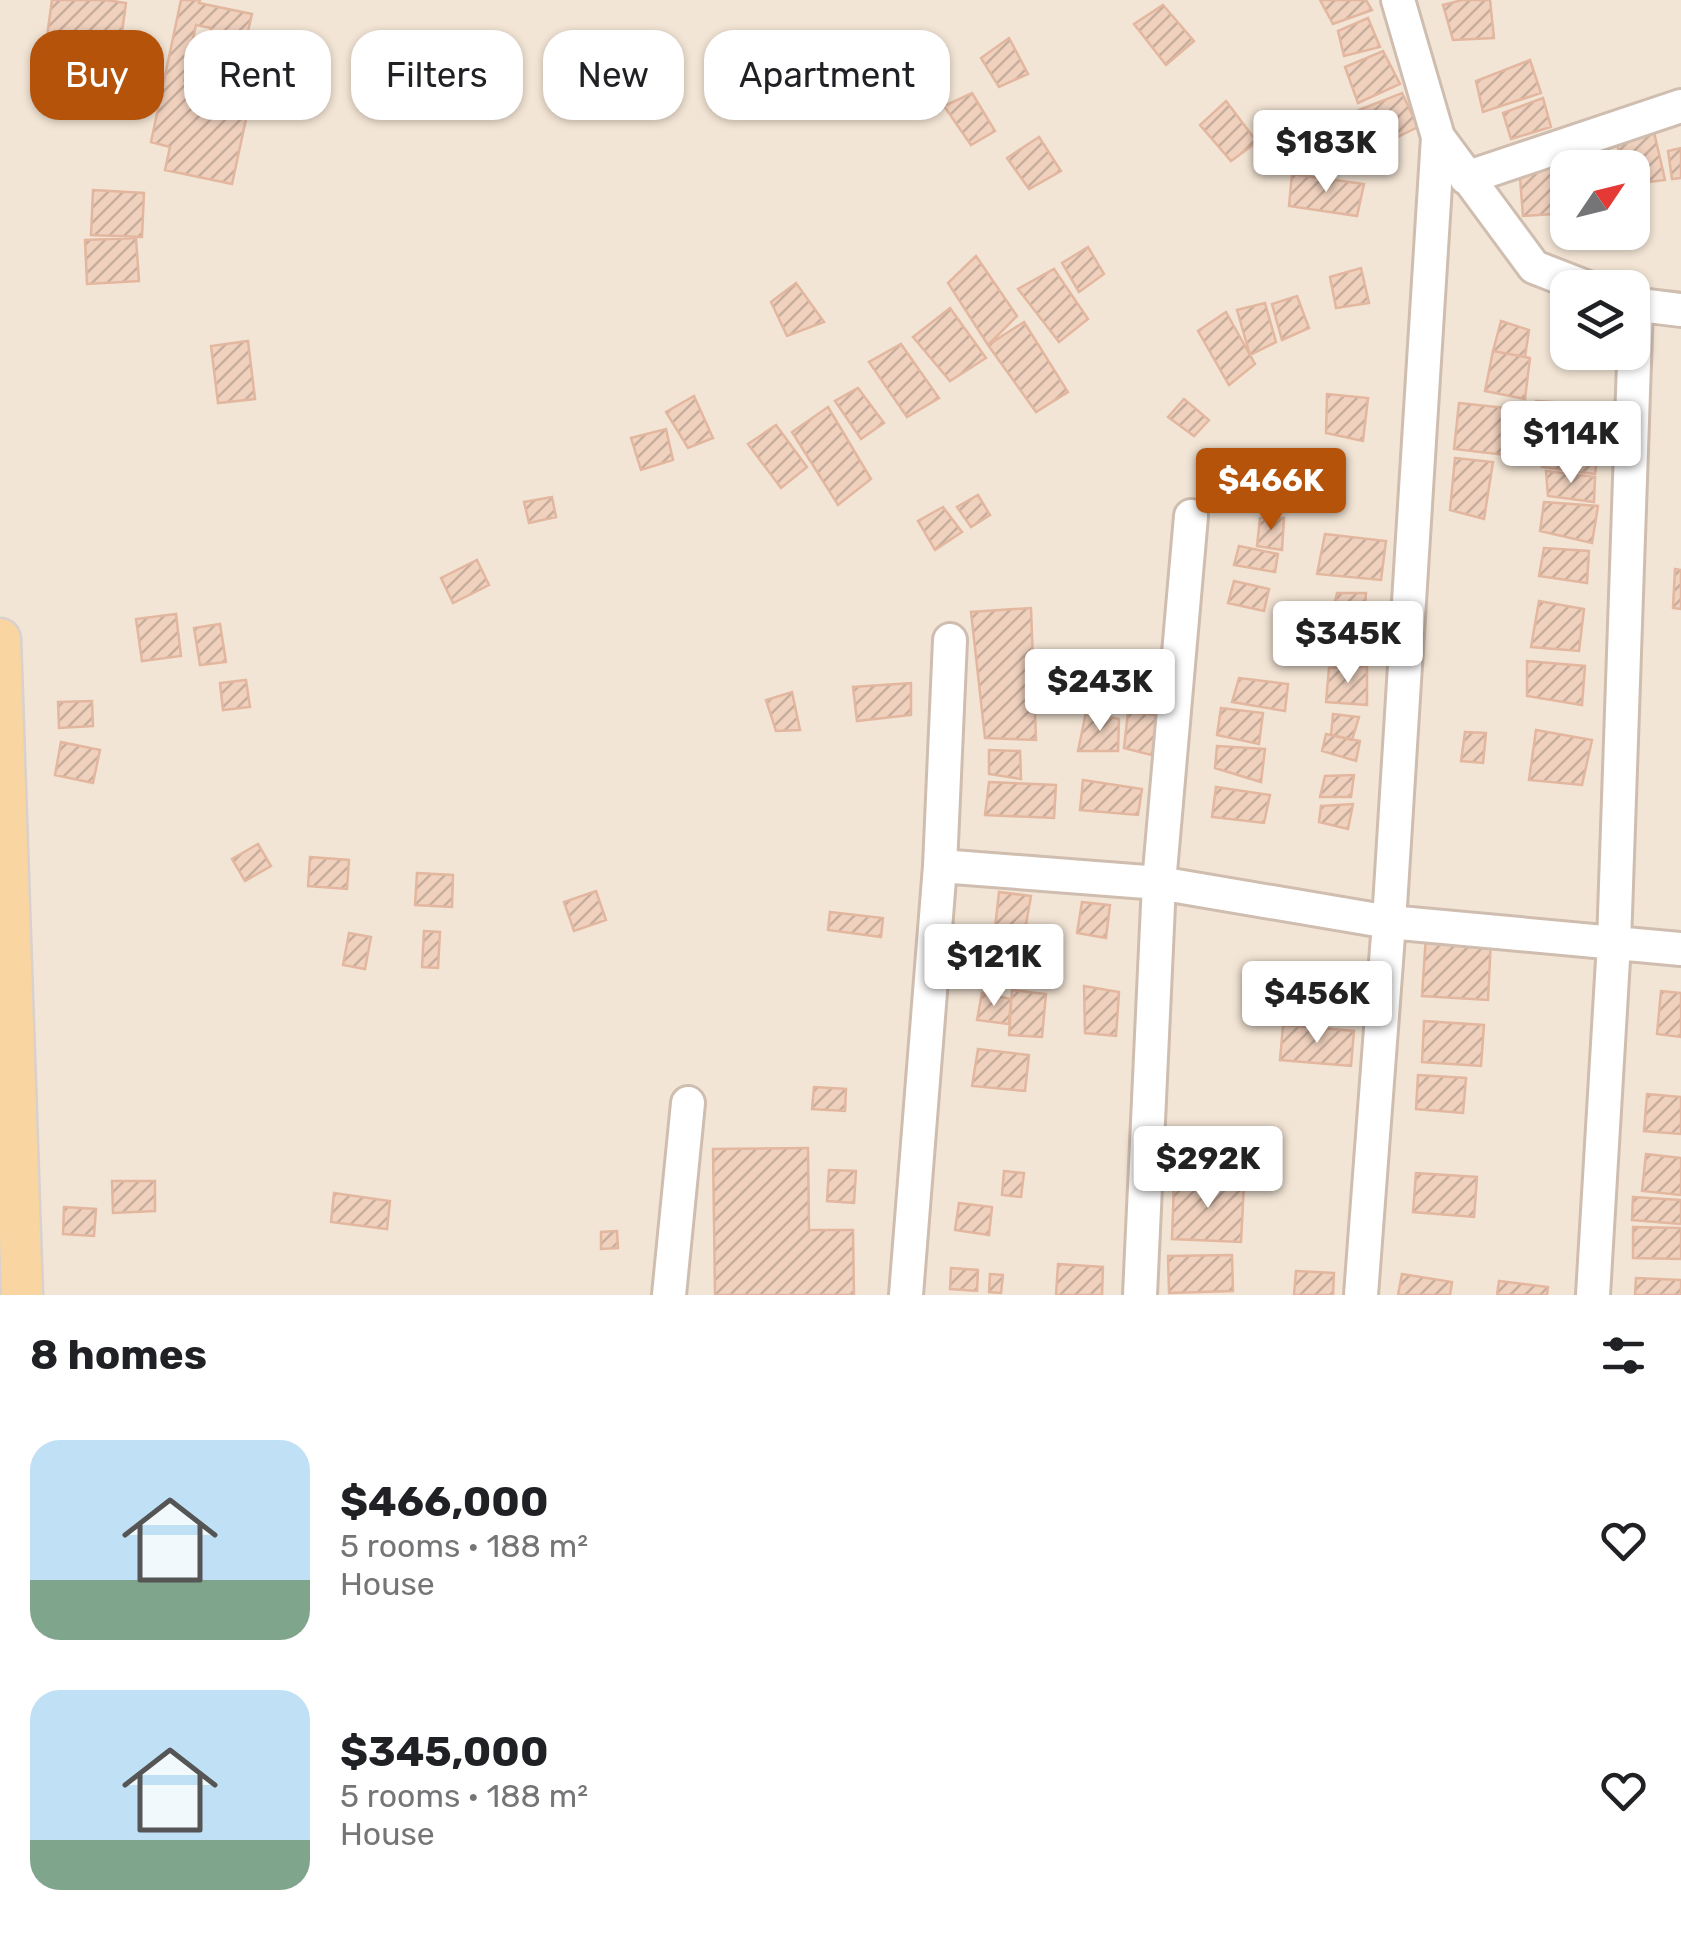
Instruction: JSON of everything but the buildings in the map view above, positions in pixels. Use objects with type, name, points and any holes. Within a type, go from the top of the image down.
[{"type":"main road","points":[[0,640],[22,1295]]},
{"type":"street","points":[[1398,0],[1438,137],[1534,267],[1550,273]]},
{"type":"street","points":[[1466,178],[1681,106]]},
{"type":"street","points":[[1361,1295],[1389,922],[1438,137]]},
{"type":"street","points":[[1650,307],[1681,310]]},
{"type":"street","points":[[1594,1295],[1614,942],[1632,370]]},
{"type":"street","points":[[1140,1295],[1159,882],[1191,516]]},
{"type":"street","points":[[906,1295],[940,866],[950,640]]},
{"type":"street","points":[[940,866],[1159,882],[1389,922],[1681,948]]},
{"type":"street","points":[[669,1295],[688,1103]]},
{"type":"shaded area","points":[[0,0],[1681,0],[1681,1295],[0,1295]]}]
